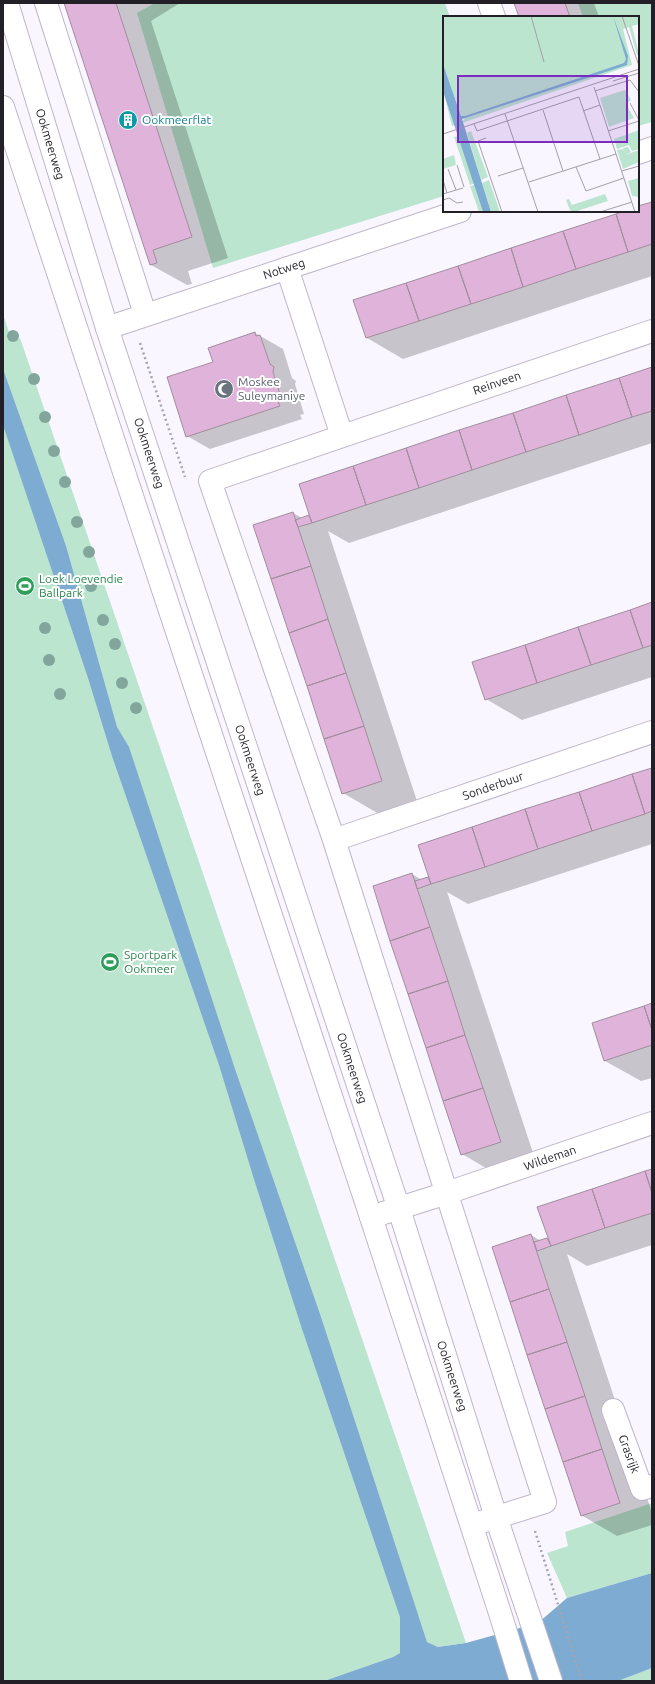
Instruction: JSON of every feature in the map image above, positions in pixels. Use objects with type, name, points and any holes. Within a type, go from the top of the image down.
[{"type":"main road","name":"Ookmeerweg","points":[[7,3],[107,328],[399,1209],[496,1517],[526,1604],[550,1681]]},
{"type":"main road","points":[[46,3],[145,314]]},
{"type":"main road","points":[[489,3],[494,16]]},
{"type":"main road","points":[[3,108],[371,1217],[472,1525],[521,1681]]},
{"type":"main road","points":[[639,153],[652,148]]},
{"type":"main road","name":"Notweg","points":[[107,328],[145,314],[457,212]]},
{"type":"main road","points":[[287,268],[342,436]]},
{"type":"main road","name":"Reinveen","points":[[334,840],[210,481],[652,331]]},
{"type":"main road","name":"Sonderbuur","points":[[334,840],[652,732]]},
{"type":"main road","points":[[334,840],[545,1502],[472,1525]]},
{"type":"main road","name":"Wildeman","points":[[371,1217],[447,1193],[652,1123]]},
{"type":"main road","name":"Grasrijk","points":[[613,1410],[642,1489],[652,1486]]},
{"type":"path","points":[[558,1604],[582,1681]]},
{"type":"green space","points":[[155,3],[445,3],[450,16],[443,16],[443,196],[213,268],[137,13]]},
{"type":"green space","points":[[578,3],[652,3],[652,122],[639,126],[639,16],[583,16]]},
{"type":"green space","name":"Sportpark Ookmeer","points":[[3,314],[12,341],[20,338],[466,1643],[438,1647],[427,1642],[418,1615],[400,1622],[400,1653],[393,1657],[324,1681],[3,1681]]},
{"type":"green space","points":[[652,1503],[652,1573],[567,1598],[547,1553],[568,1546],[565,1532]]},
{"type":"green space","points":[[652,1668],[652,1681],[618,1681]]},
{"type":"water","points":[[3,369],[66,546],[117,727],[129,747],[235,1069],[321,1317],[427,1642],[438,1647],[466,1643],[538,1623],[567,1598],[652,1573],[652,1668],[618,1681],[324,1681],[393,1657],[400,1653],[400,1617],[301,1326],[219,1065],[112,756],[88,678],[3,425]]},
{"type":"building","name":"Ookmeerflat","points":[[64,3],[116,3],[192,237],[153,250],[157,263],[150,265]]},
{"type":"building","points":[[514,3],[565,3],[570,16],[519,16]]},
{"type":"building","points":[[652,202],[652,244],[628,252],[616,214],[621,212],[639,212],[639,206]]},
{"type":"building","points":[[616,214],[628,252],[576,269],[563,231]]},
{"type":"building","points":[[563,231],[576,269],[523,287],[511,248]]},
{"type":"building","points":[[511,248],[523,287],[471,304],[458,266]]},
{"type":"building","points":[[458,266],[471,304],[419,321],[406,283]]},
{"type":"building","points":[[406,283],[419,321],[366,338],[353,300]]},
{"type":"building","name":"Moskee Suleymaniye","points":[[255,332],[256,336],[260,335],[270,364],[274,367],[273,372],[282,401],[278,402],[280,406],[186,437],[167,377],[213,362],[208,348]]},
{"type":"building","points":[[652,367],[652,411],[632,417],[619,378]]},
{"type":"building","points":[[619,378],[632,417],[579,435],[566,395]]},
{"type":"building","points":[[566,395],[579,435],[526,452],[513,413]]},
{"type":"building","points":[[513,413],[526,452],[472,470],[459,430]]},
{"type":"building","points":[[459,430],[472,470],[419,488],[406,448]]},
{"type":"building","points":[[406,448],[419,488],[366,505],[353,466]]},
{"type":"building","points":[[353,466],[366,505],[312,523],[299,484]]},
{"type":"building","points":[[293,512],[311,566],[271,579],[253,525]]},
{"type":"building","points":[[309,515],[312,523],[298,527],[295,520]]},
{"type":"building","points":[[311,566],[328,619],[289,633],[271,579]]},
{"type":"building","points":[[652,602],[652,645],[643,648],[630,610]]},
{"type":"building","points":[[630,610],[643,648],[591,665],[578,627]]},
{"type":"building","points":[[328,619],[346,673],[307,686],[289,633]]},
{"type":"building","points":[[578,627],[591,665],[537,683],[525,645]]},
{"type":"building","points":[[525,645],[537,683],[485,700],[472,662]]},
{"type":"building","points":[[346,673],[364,726],[324,739],[307,686]]},
{"type":"building","points":[[364,726],[382,781],[342,794],[324,739]]},
{"type":"building","points":[[652,768],[652,811],[645,814],[632,774]]},
{"type":"building","points":[[632,774],[645,814],[592,831],[579,792]]},
{"type":"building","points":[[579,792],[592,831],[538,849],[525,809]]},
{"type":"building","points":[[525,809],[538,849],[485,867],[472,827]]},
{"type":"building","points":[[472,827],[485,867],[431,884],[418,845]]},
{"type":"building","points":[[412,873],[430,927],[390,941],[373,886]]},
{"type":"building","points":[[428,877],[431,884],[417,889],[415,881]]},
{"type":"building","points":[[430,927],[448,981],[408,994],[390,941]]},
{"type":"building","points":[[448,981],[465,1035],[426,1048],[408,994]]},
{"type":"building","points":[[652,1003],[652,1030],[644,1006]]},
{"type":"building","points":[[644,1006],[652,1030],[652,1045],[604,1061],[592,1023]]},
{"type":"building","points":[[465,1035],[483,1088],[443,1101],[426,1048]]},
{"type":"building","points":[[483,1088],[501,1142],[461,1155],[443,1101]]},
{"type":"building","points":[[652,1169],[652,1193],[645,1171]]},
{"type":"building","points":[[645,1171],[652,1193],[652,1213],[605,1228],[592,1189]]},
{"type":"building","points":[[592,1189],[605,1228],[551,1246],[537,1207]]},
{"type":"building","points":[[531,1234],[549,1289],[510,1302],[492,1247]]},
{"type":"building","points":[[547,1238],[551,1246],[537,1251],[534,1242]]},
{"type":"building","points":[[549,1289],[567,1342],[527,1355],[510,1302]]},
{"type":"building","points":[[567,1342],[585,1396],[545,1409],[527,1355]]},
{"type":"building","points":[[585,1396],[602,1449],[563,1462],[545,1409]]},
{"type":"building","points":[[602,1449],[620,1503],[581,1516],[563,1462]]},
{"type":"place","name":"Ookmeerflat","points":[[128,120]]},
{"type":"place","name":"Moskee Suleymaniye","points":[[224,389]]},
{"type":"place","name":"Loek Loevendie Ballpark","points":[[25,586]]},
{"type":"place","name":"Sportpark Ookmeer","points":[[110,962]]}]
